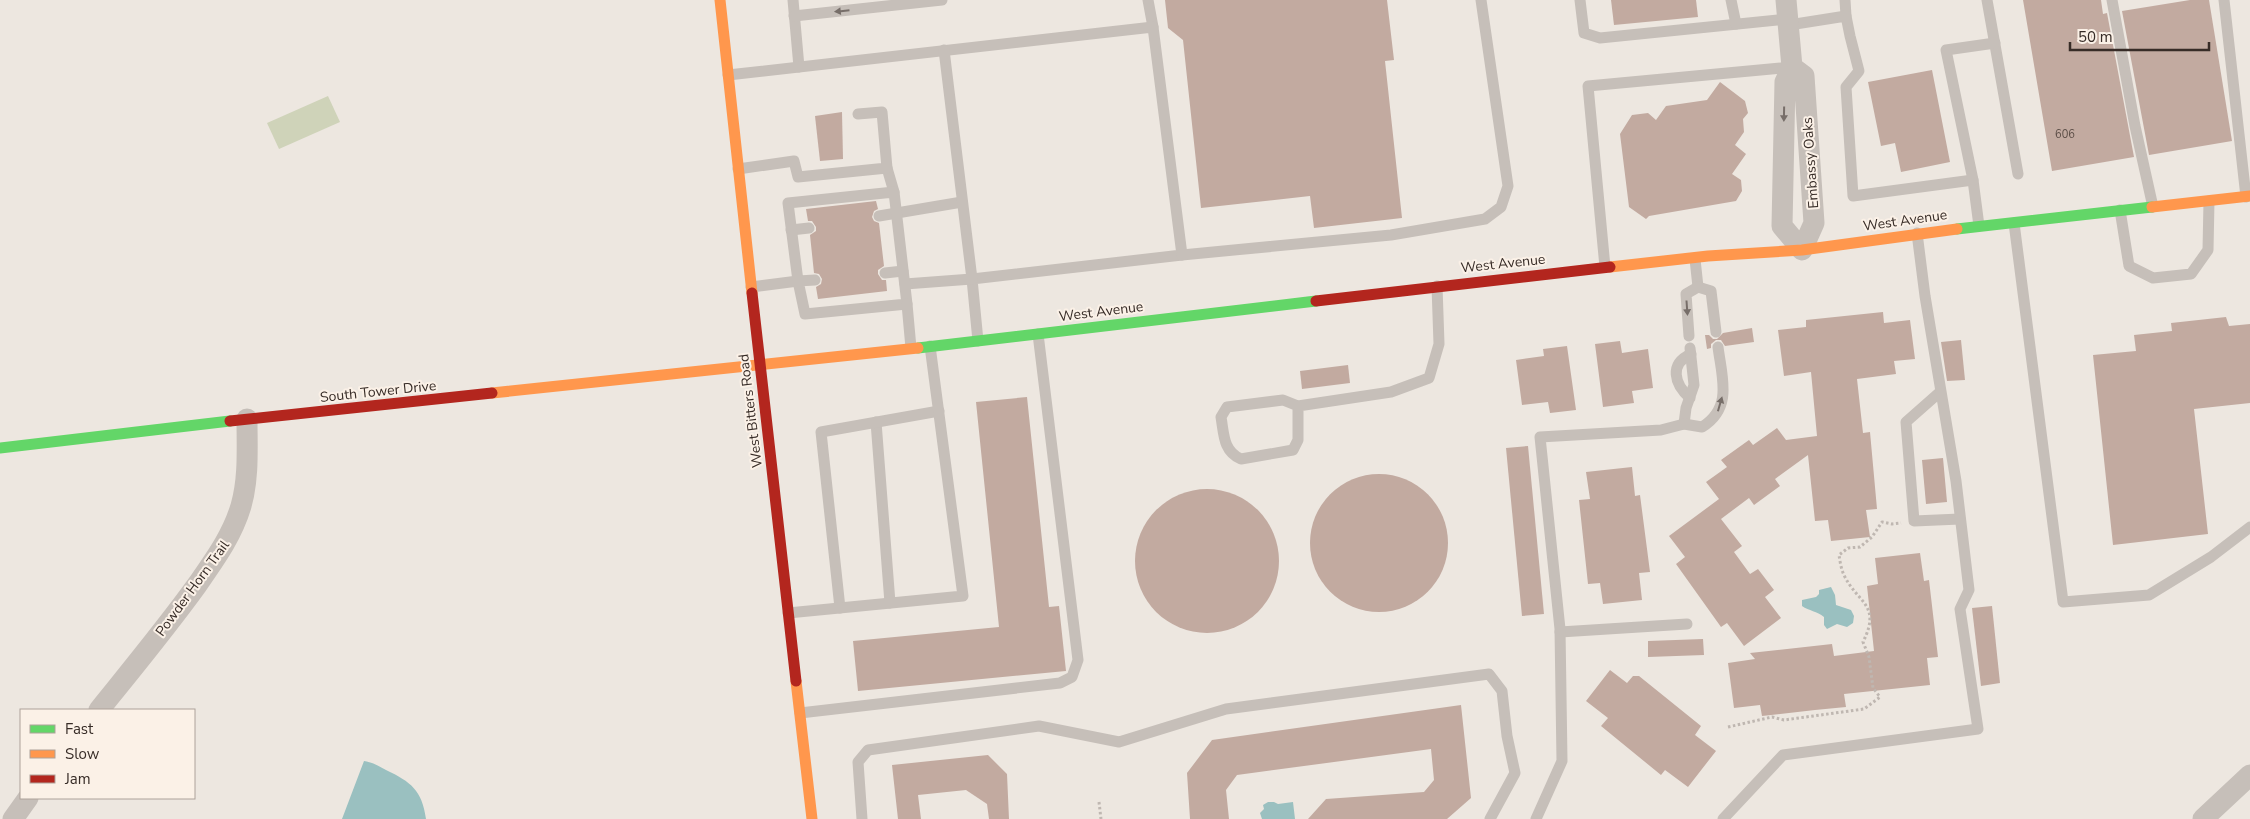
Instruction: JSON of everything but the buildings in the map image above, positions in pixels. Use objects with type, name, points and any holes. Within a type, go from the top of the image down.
[{"type":"main road","name":"West Bitters Road","points":[[720,0],[738,169],[741,181],[750,287],[812,819]]},
{"type":"main road","name":"West Avenue","points":[[760,366],[1605,267],[1802,250],[1917,232],[2248,196]]},
{"type":"main road","name":"South Tower Drive","points":[[0,448],[247,419],[760,366]]},
{"type":"street","name":"Embassy Oaks","points":[[1788,15],[1792,67],[1785,82],[1782,226],[1802,250],[1814,223],[1804,76],[1792,67]]},
{"type":"street","name":"Powder Horn Trail","points":[[100,709],[177,612],[228,542],[246,486],[248,466],[247,419]]},
{"type":"street","points":[[2204,819],[2250,776]]},
{"type":"street","points":[[13,819],[27,799]]},
{"type":"lane","points":[[792,0],[799,67]]},
{"type":"lane","points":[[794,16],[942,0]]},
{"type":"lane","points":[[1148,0],[1182,255]]},
{"type":"lane","points":[[905,284],[972,279],[1391,234],[1485,219],[1501,206],[1508,186],[1481,0]]},
{"type":"lane","points":[[1580,0],[1584,33],[1600,38],[1736,24],[1788,15],[1846,16]]},
{"type":"lane","points":[[1731,0],[1736,24]]},
{"type":"lane","points":[[1845,0],[1846,16],[1859,71],[1846,87],[1854,196],[1973,180]]},
{"type":"lane","points":[[1987,0],[2018,174]]},
{"type":"lane","points":[[2112,0],[2135,126],[2153,207]]},
{"type":"lane","points":[[2224,0],[2248,196]]},
{"type":"lane","points":[[728,75],[1153,27]]},
{"type":"lane","points":[[1979,226],[1973,180],[1946,50],[1995,43]]},
{"type":"lane","points":[[944,50],[978,341]]},
{"type":"lane","points":[[1605,267],[1588,86],[1792,67]]},
{"type":"lane","points":[[858,114],[882,112],[887,168],[894,192],[897,212],[911,348]]},
{"type":"lane","points":[[738,169],[794,161],[798,177],[887,168]]},
{"type":"lane","points":[[894,192],[788,203],[791,230],[805,314],[907,304]]},
{"type":"lane","points":[[2120,210],[2129,266],[2153,278],[2191,274],[2208,250],[2209,201]]},
{"type":"lane","points":[[879,216],[962,202]]},
{"type":"lane","points":[[2014,222],[2063,602],[2149,595],[2211,557],[2250,527]]},
{"type":"lane","points":[[791,230],[809,228]]},
{"type":"lane","points":[[1723,819],[1783,755],[1978,729],[1960,609],[1969,590],[1956,481],[1940,392],[1917,232]]},
{"type":"lane","points":[[1695,259],[1698,286]]},
{"type":"lane","points":[[885,272],[903,271]]},
{"type":"lane","points":[[750,287],[815,280]]},
{"type":"lane","points":[[1298,406],[1298,440],[1293,450],[1241,458],[1233,455],[1226,448],[1221,417],[1226,407],[1283,400],[1298,406],[1391,392],[1429,378],[1439,344],[1437,286]]},
{"type":"lane","points":[[1698,286],[1711,291],[1716,332]]},
{"type":"lane","points":[[1689,336],[1686,294],[1698,286]]},
{"type":"lane","points":[[800,713],[1060,682],[1072,677],[1078,660],[1038,334]]},
{"type":"lane","points":[[788,613],[963,596],[930,346]]},
{"type":"lane","points":[[1536,819],[1562,761],[1560,632],[1540,437],[1661,430],[1684,424],[1702,427],[1716,416],[1723,397],[1718,347]]},
{"type":"lane","points":[[1684,424],[1686,408],[1690,398],[1694,385],[1691,351],[1678,362],[1676,369],[1679,384],[1690,398]]},
{"type":"lane","points":[[1940,392],[1906,422],[1914,521],[1960,520]]},
{"type":"lane","points":[[840,608],[821,432],[939,411]]},
{"type":"lane","points":[[876,422],[890,603]]},
{"type":"lane","points":[[1560,632],[1687,624]]},
{"type":"lane","points":[[862,819],[858,762],[868,750],[1038,726],[1119,742],[1226,709],[1489,674],[1502,691],[1507,736],[1515,773],[1490,819]]},
{"type":"path","points":[[1728,727],[1772,717],[1784,720],[1864,709],[1880,698],[1873,688],[1870,657],[1863,642],[1870,621],[1870,610],[1844,574],[1839,555],[1848,548],[1860,547],[1872,536],[1882,522],[1892,524],[1914,521]]},
{"type":"path","points":[[1099,802],[1101,819]]},
{"type":"green space","points":[[328,96],[340,122],[279,149],[267,123]]},
{"type":"water","points":[[1831,587],[1835,595],[1836,605],[1851,610],[1854,616],[1853,623],[1847,627],[1837,624],[1827,629],[1824,625],[1824,617],[1802,606],[1802,600],[1816,597],[1819,594],[1819,590]]},
{"type":"water","points":[[364,761],[370,762],[409,783],[422,801],[426,819],[342,819]]},
{"type":"water","points":[[1268,802],[1278,804],[1293,802],[1295,819],[1262,819],[1260,813],[1264,809],[1263,805]]},
{"type":"traffic: fast","points":[[1957,229],[2152,207]]},
{"type":"traffic: fast","points":[[918,348],[1316,301]]},
{"type":"traffic: fast","points":[[0,448],[230,421]]},
{"type":"traffic: slow","points":[[720,0],[752,293]]},
{"type":"traffic: slow","points":[[2152,207],[2250,196]]},
{"type":"traffic: slow","points":[[1610,267],[1708,256],[1802,250],[1957,229]]},
{"type":"traffic: slow","points":[[492,393],[918,348]]},
{"type":"traffic: slow","points":[[796,681],[812,819]]},
{"type":"traffic: jam","points":[[1316,301],[1610,267]]},
{"type":"traffic: jam","points":[[752,293],[796,681]]},
{"type":"traffic: jam","points":[[230,421],[492,393]]}]
